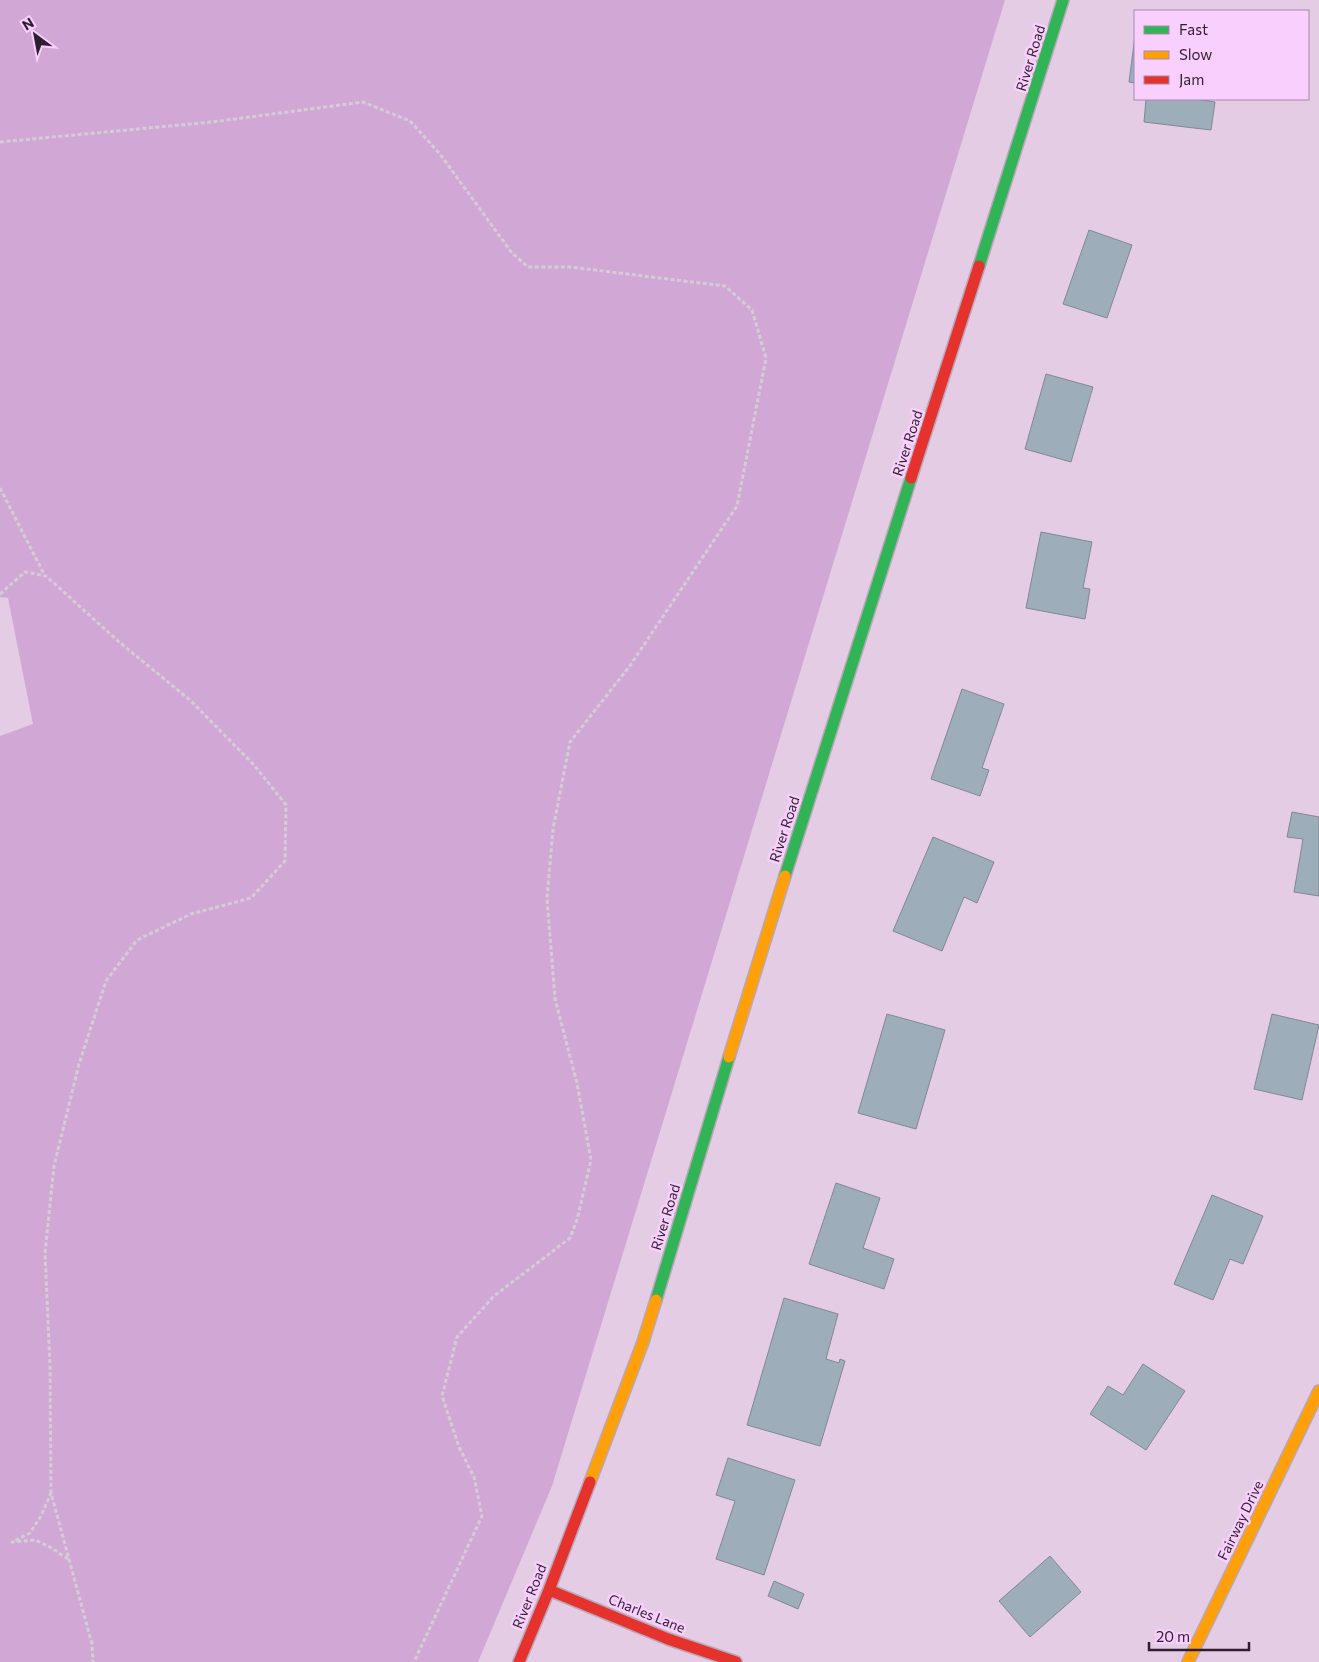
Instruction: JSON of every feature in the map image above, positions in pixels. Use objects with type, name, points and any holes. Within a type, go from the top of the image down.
[{"type":"street","name":"River Road","points":[[519,1662],[549,1590],[643,1342],[768,928],[1063,0]]},
{"type":"street","name":"Fairway Drive","points":[[1188,1662],[1319,1391]]},
{"type":"street","name":"Charles Lane","points":[[549,1590],[668,1638],[736,1662]]},
{"type":"path","points":[[0,142],[212,122],[363,102],[410,121],[440,154],[512,253],[528,267],[570,267],[725,286],[752,310],[766,358],[737,506],[628,667],[570,742],[553,829],[547,898],[555,999],[577,1083],[590,1160],[577,1220],[570,1238],[494,1296],[457,1337],[442,1396],[459,1448],[474,1477],[482,1516],[414,1662]]},
{"type":"path","points":[[0,488],[46,576],[118,641],[191,701],[254,765],[286,805],[285,861],[251,898],[191,914],[136,940],[106,981],[79,1064],[54,1166],[45,1253],[50,1365],[51,1493],[92,1644],[94,1662]]},
{"type":"path","points":[[0,594],[25,572],[46,576]]},
{"type":"path","points":[[51,1493],[41,1516],[30,1533],[12,1542],[35,1540],[68,1559]]},
{"type":"shaded area","points":[[0,0],[1005,0],[552,1486],[478,1662],[0,1662],[0,736],[33,724],[8,598],[0,597]]},
{"type":"building","points":[[1134,44],[1134,83],[1129,82]]},
{"type":"building","points":[[1146,100],[1203,100],[1215,102],[1211,130],[1144,122]]},
{"type":"building","points":[[1089,230],[1132,245],[1107,318],[1063,304]]},
{"type":"building","points":[[1046,374],[1093,387],[1071,462],[1025,449]]},
{"type":"building","points":[[1041,532],[1092,542],[1083,588],[1090,589],[1085,619],[1026,608]]},
{"type":"building","points":[[962,689],[1004,704],[982,768],[989,770],[980,796],[931,779]]},
{"type":"building","points":[[1292,812],[1319,817],[1319,896],[1294,892],[1303,839],[1287,837]]},
{"type":"building","points":[[933,837],[994,862],[977,903],[964,897],[942,951],[893,931]]},
{"type":"building","points":[[887,1014],[945,1030],[916,1129],[858,1113]]},
{"type":"building","points":[[1272,1014],[1319,1025],[1302,1100],[1254,1089]]},
{"type":"building","points":[[836,1183],[880,1198],[863,1248],[894,1259],[884,1289],[809,1264]]},
{"type":"building","points":[[1212,1195],[1263,1216],[1243,1264],[1230,1259],[1213,1300],[1174,1284]]},
{"type":"building","points":[[784,1298],[838,1314],[826,1359],[839,1363],[840,1359],[845,1361],[820,1446],[747,1425]]},
{"type":"building","points":[[1143,1364],[1185,1391],[1146,1450],[1090,1414],[1108,1386],[1123,1395]]},
{"type":"building","points":[[728,1458],[795,1480],[764,1575],[716,1559],[735,1501],[716,1495]]},
{"type":"building","points":[[1050,1556],[1081,1592],[1030,1637],[999,1601]]},
{"type":"building","points":[[774,1581],[804,1594],[798,1609],[768,1596]]},
{"type":"traffic: fast","points":[[979,266],[1063,0]]},
{"type":"traffic: fast","points":[[785,876],[911,478]]},
{"type":"traffic: fast","points":[[656,1300],[729,1057]]},
{"type":"traffic: slow","points":[[729,1057],[785,876]]},
{"type":"traffic: slow","points":[[590,1482],[643,1342],[656,1300]]},
{"type":"traffic: slow","points":[[1188,1662],[1319,1391]]},
{"type":"traffic: jam","points":[[911,478],[979,266]]},
{"type":"traffic: jam","points":[[519,1662],[590,1482]]},
{"type":"traffic: jam","points":[[549,1590],[668,1639],[736,1662]]}]
